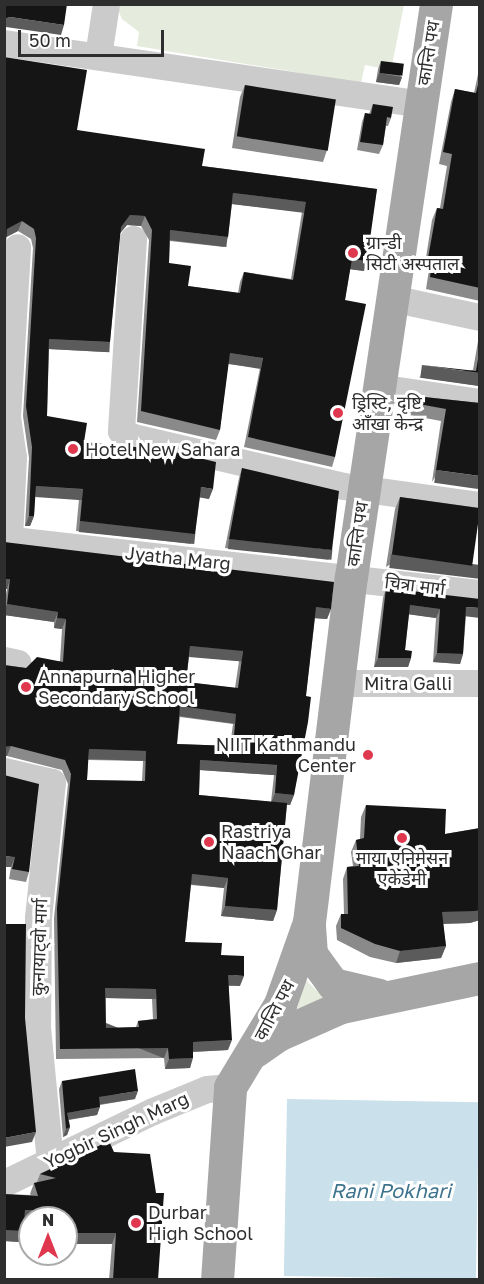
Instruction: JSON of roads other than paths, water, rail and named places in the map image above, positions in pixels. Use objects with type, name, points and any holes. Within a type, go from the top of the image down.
[{"type":"main road","name":"कान्ति पथ","points":[[217,1280],[230,1087],[293,976],[309,921],[351,577],[436,4]]},
{"type":"main road","points":[[309,921],[311,954],[333,984],[390,997]]},
{"type":"main road","name":"कान्ति पथ","points":[[251,1053],[278,1035],[341,1007],[480,978]]},
{"type":"street","points":[[98,57],[106,4]]},
{"type":"street","points":[[4,43],[420,105]]},
{"type":"street","points":[[133,239],[121,430],[133,437],[364,490],[480,505]]},
{"type":"street","points":[[7,539],[13,457],[7,417],[17,247]]},
{"type":"street","points":[[391,298],[480,317]]},
{"type":"street","points":[[378,387],[480,402]]},
{"type":"street","name":"Jyatha Marg","points":[[7,539],[351,577]]},
{"type":"street","name":"चित्रा मार्ग","points":[[351,577],[480,593]]},
{"type":"street","name":"Mitra Galli","points":[[337,683],[480,682]]},
{"type":"street","name":"कुनायाट्वो मार्ग","points":[[4,771],[52,782],[38,917],[37,1027],[50,1161]]},
{"type":"street","name":"Yogbir Singh Marg","points":[[4,1183],[153,1111],[207,1089],[230,1087]]},
{"type":"water","name":"Rani Pokhari","points":[[287,1099],[479,1102],[476,1279],[284,1276]]},
{"type":"place","name":"ग्रान्डी सिटी अस्पताल","points":[[353,253]]},
{"type":"place","name":"ड्रिस्टि, दृष्टि आँखा केन्द्र","points":[[338,413]]},
{"type":"place","name":"Hotel New Sahara","points":[[73,449]]},
{"type":"place","name":"Annapurna Higher Secondary School","points":[[26,687]]},
{"type":"place","name":"NIIT Kathmandu Center","points":[[368,755]]},
{"type":"place","name":"माया एनिमेसन एकेडेमी","points":[[402,838]]},
{"type":"place","name":"Rastriya Naach Ghar","points":[[209,842]]},
{"type":"place","name":"Durbar High School","points":[[136,1223]]}]
